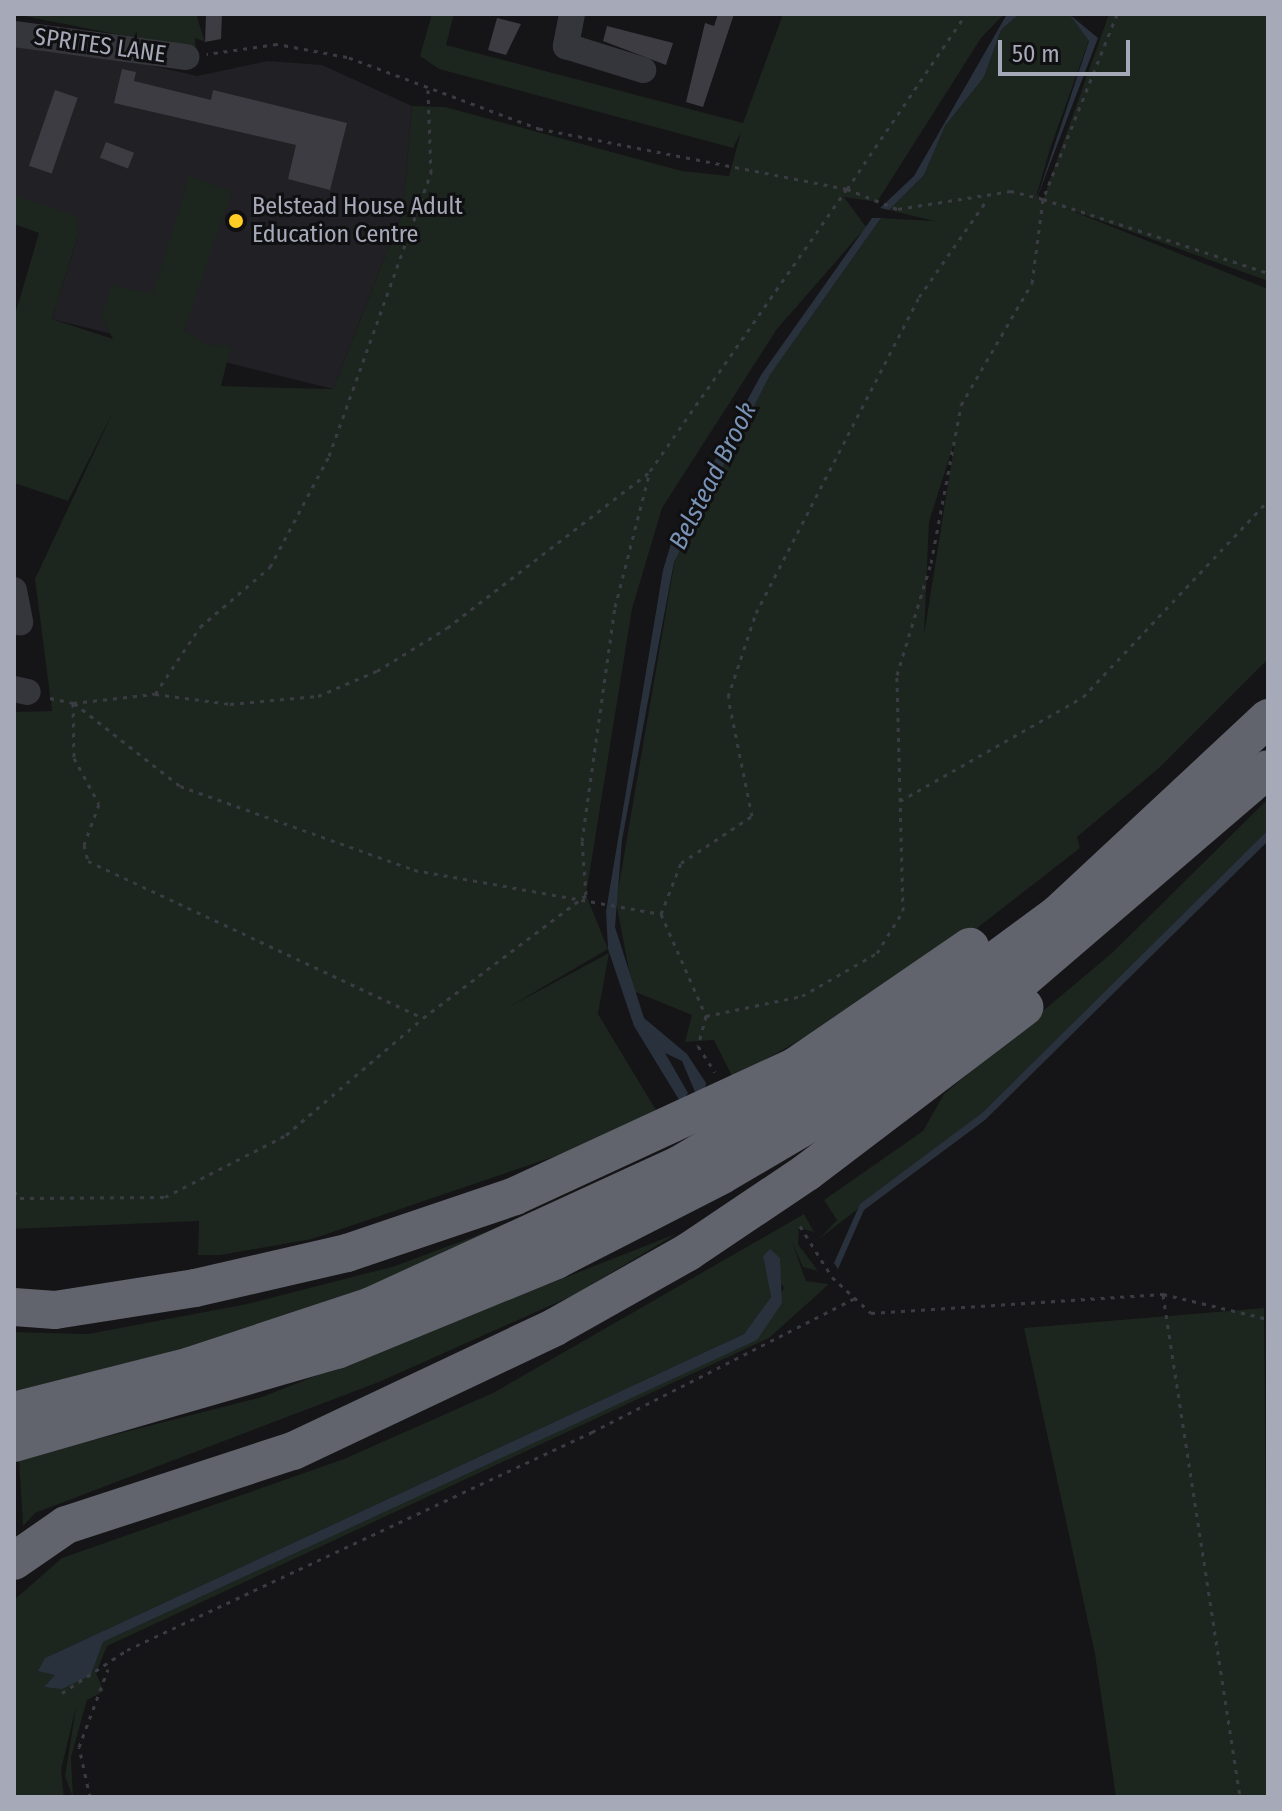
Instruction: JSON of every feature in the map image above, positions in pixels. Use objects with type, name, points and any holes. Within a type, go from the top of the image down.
[{"type":"highway","points":[[14,1307],[85,1307],[347,1253],[515,1196],[743,1093],[848,1034],[1026,907],[1182,779],[1268,697]]},
{"type":"highway","points":[[14,1411],[190,1366],[371,1306],[679,1165],[868,1054],[1059,913],[1268,718]]},
{"type":"highway","points":[[14,1443],[337,1350],[600,1238],[887,1078],[1117,905],[1268,769]]},
{"type":"highway","points":[[14,1561],[66,1525],[354,1425],[555,1327],[688,1252],[962,1060],[1075,962],[1117,905]]},
{"type":"street","points":[[572,14],[566,46],[643,70]]},
{"type":"street","name":"SPRITES LANE","points":[[14,34],[186,57]]},
{"type":"street","points":[[14,590],[20,622]]},
{"type":"path","points":[[21,691],[73,703],[155,694],[230,704],[318,696],[377,671],[447,628],[650,471],[966,14]]},
{"type":"path","points":[[706,1016],[802,996],[877,953],[903,911],[897,675],[931,563],[961,405],[1032,283],[1043,199],[1117,14]]},
{"type":"path","points":[[186,57],[277,44],[347,57],[428,90],[540,129],[847,189],[897,209],[987,200],[1011,191],[1268,273]]},
{"type":"path","points":[[155,694],[200,627],[270,567],[329,456],[431,173],[428,90]]},
{"type":"path","points":[[715,1072],[698,1046],[706,1016],[661,914],[681,863],[752,816],[728,697],[756,613],[919,297],[987,200]]},
{"type":"path","points":[[586,895],[582,841],[615,607],[650,471]]},
{"type":"path","points":[[900,801],[1083,697],[1268,501]]},
{"type":"path","points":[[73,703],[180,786],[414,870],[586,895],[661,914]]},
{"type":"path","points":[[73,703],[74,758],[99,804],[84,845],[88,861],[423,1018]]},
{"type":"path","points":[[14,1191],[20,1198],[165,1197],[286,1135],[423,1018],[586,895]]},
{"type":"path","points":[[800,1226],[832,1277],[871,1313],[1163,1294],[1268,1319]]},
{"type":"path","points":[[1163,1294],[1240,1797]]},
{"type":"path","points":[[62,1693],[110,1666],[127,1650],[592,1432],[855,1298]]},
{"type":"path","points":[[90,1797],[79,1747],[110,1666]]},
{"type":"shaded area","points":[[14,14],[196,14],[205,42],[195,38],[196,50]]},
{"type":"shaded area","points":[[432,14],[454,14],[446,45],[743,123],[783,14],[1004,14],[981,38],[877,202],[844,197],[866,227],[777,329],[662,508],[632,609],[586,895],[608,949],[507,1008],[609,953],[598,1014],[662,1120],[312,1239],[221,1255],[198,1255],[199,1221],[14,1229],[14,712],[52,711],[35,579],[113,412],[68,501],[14,483],[14,318],[39,233],[14,224],[14,195],[76,216],[79,232],[52,319],[113,339],[101,317],[111,285],[153,294],[189,176],[232,192],[184,331],[206,344],[231,346],[221,386],[333,389],[403,211],[412,106],[445,107],[682,171],[729,176],[741,132],[733,148],[439,69],[420,56]]},
{"type":"shaded area","points":[[1019,14],[1069,14],[1089,40],[1050,149],[1037,194],[1043,199],[1109,14],[1268,14],[1268,281],[1060,206],[1268,289],[1268,659],[1159,768],[1077,837],[1080,848],[923,970],[733,1078],[714,1040],[685,1042],[692,1015],[633,991],[616,902],[676,553],[770,375],[881,218],[934,221],[889,210],[924,175],[945,126],[984,77],[1001,30]],"holes":[[[955,440],[924,635],[929,522]]]},
{"type":"shaded area","name":"Belstead House Adult Education Centre","points":[[14,34],[197,76],[268,61],[322,65],[412,106],[403,211],[333,389],[52,319],[79,232],[14,195]]},
{"type":"shaded area","points":[[1268,799],[1268,830],[982,1113],[819,1239],[837,1220],[824,1200],[923,1131],[944,1094],[1112,953]]},
{"type":"shaded area","points":[[619,1182],[271,1329],[14,1397],[14,1332],[88,1334],[247,1304],[395,1266]]},
{"type":"shaded area","points":[[804,1214],[814,1232],[799,1228],[798,1244],[818,1271],[803,1267],[792,1242],[806,1281],[829,1284],[769,1338],[107,1646],[96,1673],[104,1691],[87,1700],[71,1757],[73,1797],[65,1777],[76,1707],[61,1770],[64,1797],[14,1797],[14,1600],[62,1558],[344,1459],[493,1393]],"holes":[[[763,1256],[784,1288],[756,1340],[103,1642],[91,1675],[55,1675],[45,1658],[744,1334],[771,1297]]]},
{"type":"shaded area","points":[[678,1233],[574,1295],[379,1382],[35,1513],[23,1526],[19,1459],[262,1397]]},
{"type":"shaded area","points":[[1264,1308],[1268,1797],[1116,1797],[1095,1654],[1024,1328]]},
{"type":"water","points":[[1007,14],[1019,14],[1001,30],[984,77],[945,126],[924,175],[889,210],[880,208],[914,176]]},
{"type":"water","points":[[1069,14],[1098,38],[1037,198],[1089,41]]},
{"type":"water","name":"Belstead Brook","points":[[872,218],[881,218],[770,375],[674,562],[622,840],[615,927],[644,1018],[687,1054],[706,1083],[704,1094],[695,1092],[682,1061],[665,1053],[688,1093],[681,1103],[634,1026],[608,949],[606,911],[663,570],[673,537],[761,375]]},
{"type":"water","points":[[1268,830],[1268,841],[985,1120],[864,1210],[838,1269],[834,1263],[860,1204],[982,1113]]},
{"type":"water","points":[[770,1249],[780,1258],[782,1303],[757,1340],[103,1642],[91,1675],[62,1689],[44,1687],[55,1675],[38,1671],[45,1658],[744,1334],[771,1297],[763,1256]]},
{"type":"building","points":[[206,14],[222,14],[221,39],[205,42]]},
{"type":"building","points":[[718,14],[734,14],[703,107],[686,102],[705,23],[714,26]]},
{"type":"building","points":[[497,18],[521,24],[506,55],[488,50]]},
{"type":"building","points":[[607,26],[673,43],[666,65],[603,41]]},
{"type":"building","points":[[122,69],[136,72],[134,81],[211,100],[213,90],[347,123],[330,190],[288,179],[296,145],[114,103]]},
{"type":"building","points":[[55,90],[78,98],[52,173],[29,166]]},
{"type":"building","points":[[106,142],[134,153],[128,169],[100,158]]},
{"type":"place","name":"Belstead House Adult Education Centre","points":[[236,221]]}]
